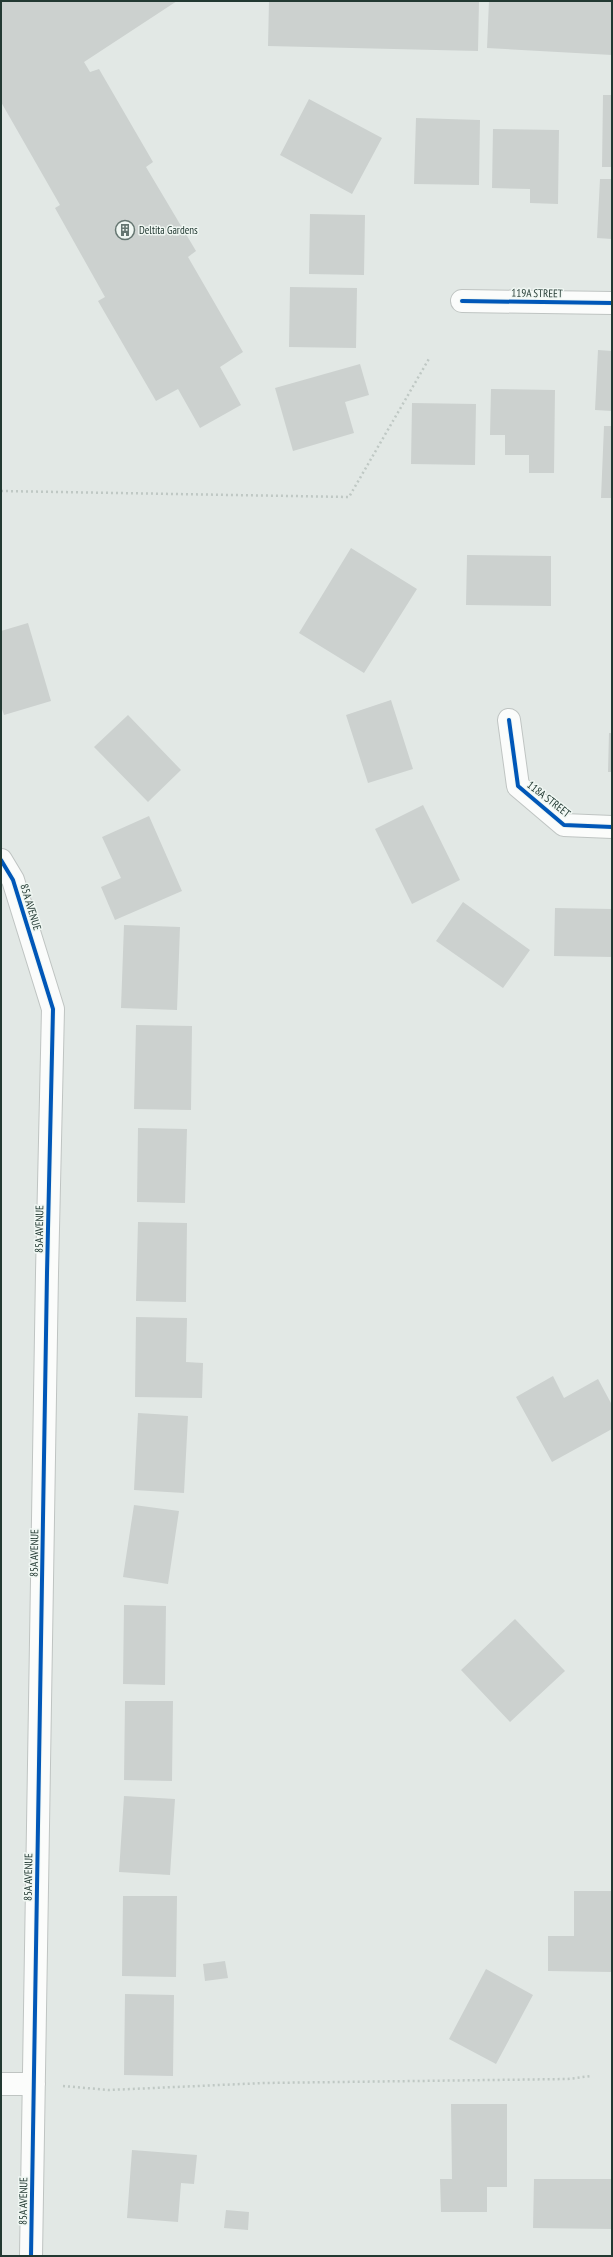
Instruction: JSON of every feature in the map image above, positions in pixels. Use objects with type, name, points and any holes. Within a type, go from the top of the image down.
[{"type":"street","name":"119A STREET","points":[[462,301],[612,303]]},
{"type":"street","name":"118A STREET","points":[[509,720],[518,786],[564,825],[612,827]]},
{"type":"street","name":"85A AVENUE","points":[[1,860],[13,880],[54,1010],[47,1273],[31,2256]]},
{"type":"street","points":[[1,2084],[34,2084]]},
{"type":"path","points":[[1,491],[349,497],[430,357]]},
{"type":"path","points":[[34,2084],[109,2090],[264,2083],[568,2079],[591,2076]]},
{"type":"building","name":"Deltita Gardens","points":[[1,1],[177,1],[84,62],[90,72],[99,69],[153,162],[146,167],[196,251],[188,257],[243,352],[220,367],[241,405],[200,428],[178,389],[156,401],[98,301],[105,297],[55,208],[60,205],[1,102]]},
{"type":"building","points":[[269,1],[479,1],[478,51],[268,46]]},
{"type":"building","points":[[489,1],[612,1],[612,55],[487,48]]},
{"type":"building","points":[[603,95],[612,95],[612,167],[602,167]]},
{"type":"building","points":[[309,99],[382,138],[352,194],[280,155]]},
{"type":"building","points":[[416,118],[480,120],[479,185],[414,184]]},
{"type":"building","points":[[493,129],[559,130],[558,204],[530,203],[530,189],[492,188]]},
{"type":"building","points":[[600,179],[612,179],[612,239],[597,238]]},
{"type":"building","points":[[310,214],[365,215],[364,275],[309,274]]},
{"type":"building","points":[[290,287],[357,288],[356,348],[289,347]]},
{"type":"building","points":[[598,350],[612,351],[612,411],[595,410]]},
{"type":"building","points":[[360,364],[369,395],[345,402],[354,433],[293,451],[275,388]]},
{"type":"building","points":[[491,389],[555,390],[554,473],[529,473],[529,455],[505,455],[505,435],[490,435]]},
{"type":"building","points":[[412,403],[476,404],[475,465],[411,464]]},
{"type":"building","points":[[604,426],[612,426],[612,498],[601,498]]},
{"type":"building","points":[[351,548],[417,589],[364,673],[299,633]]},
{"type":"building","points":[[467,555],[551,556],[551,606],[466,605]]},
{"type":"building","points":[[28,623],[51,701],[4,715],[1,706],[1,631]]},
{"type":"building","points":[[391,700],[413,769],[368,783],[346,715]]},
{"type":"building","points":[[128,715],[181,770],[148,802],[94,747]]},
{"type":"building","points":[[609,733],[612,733],[612,772],[608,772]]},
{"type":"building","points":[[423,805],[460,880],[412,904],[375,829]]},
{"type":"building","points":[[149,816],[182,891],[115,920],[101,887],[121,878],[102,837]]},
{"type":"building","points":[[463,902],[530,950],[503,988],[436,941]]},
{"type":"building","points":[[555,908],[612,909],[612,957],[554,956]]},
{"type":"building","points":[[124,925],[180,927],[177,1010],[121,1008]]},
{"type":"building","points":[[136,1025],[192,1026],[191,1110],[134,1109]]},
{"type":"building","points":[[138,1128],[187,1129],[185,1203],[137,1202]]},
{"type":"building","points":[[138,1222],[187,1223],[186,1302],[136,1301]]},
{"type":"building","points":[[136,1317],[187,1318],[186,1362],[203,1363],[202,1398],[135,1397]]},
{"type":"building","points":[[553,1376],[564,1398],[598,1379],[612,1405],[612,1429],[552,1462],[516,1397]]},
{"type":"building","points":[[138,1413],[188,1416],[184,1493],[134,1490]]},
{"type":"building","points":[[134,1505],[179,1511],[168,1584],[123,1577]]},
{"type":"building","points":[[124,1605],[166,1606],[165,1685],[123,1684]]},
{"type":"building","points":[[515,1619],[565,1671],[510,1722],[461,1670]]},
{"type":"building","points":[[125,1701],[173,1701],[172,1781],[124,1780]]},
{"type":"building","points":[[124,1796],[175,1799],[170,1875],[119,1872]]},
{"type":"building","points":[[574,1891],[612,1891],[612,1972],[548,1971],[548,1936],[574,1936]]},
{"type":"building","points":[[123,1896],[177,1896],[176,1977],[122,1976]]},
{"type":"building","points":[[225,1961],[228,1978],[205,1981],[203,1964]]},
{"type":"building","points":[[486,1969],[533,1995],[496,2064],[449,2039]]},
{"type":"building","points":[[125,1994],[174,1995],[173,2076],[124,2075]]},
{"type":"building","points":[[451,2104],[507,2104],[507,2187],[487,2187],[487,2212],[441,2212],[440,2179],[452,2179]]},
{"type":"building","points":[[132,2150],[197,2155],[194,2184],[181,2183],[178,2222],[127,2218]]},
{"type":"building","points":[[534,2179],[612,2179],[612,2229],[533,2228]]},
{"type":"building","points":[[226,2210],[249,2212],[248,2230],[224,2228]]},
{"type":"cycle path","points":[[462,301],[612,303]]},
{"type":"cycle path","points":[[509,720],[518,786],[564,825],[612,827]]},
{"type":"cycle path","points":[[1,860],[13,880],[53,1009],[47,1273],[31,2256]]},
{"type":"place","name":"Deltita Gardens","points":[[125,230]]}]
